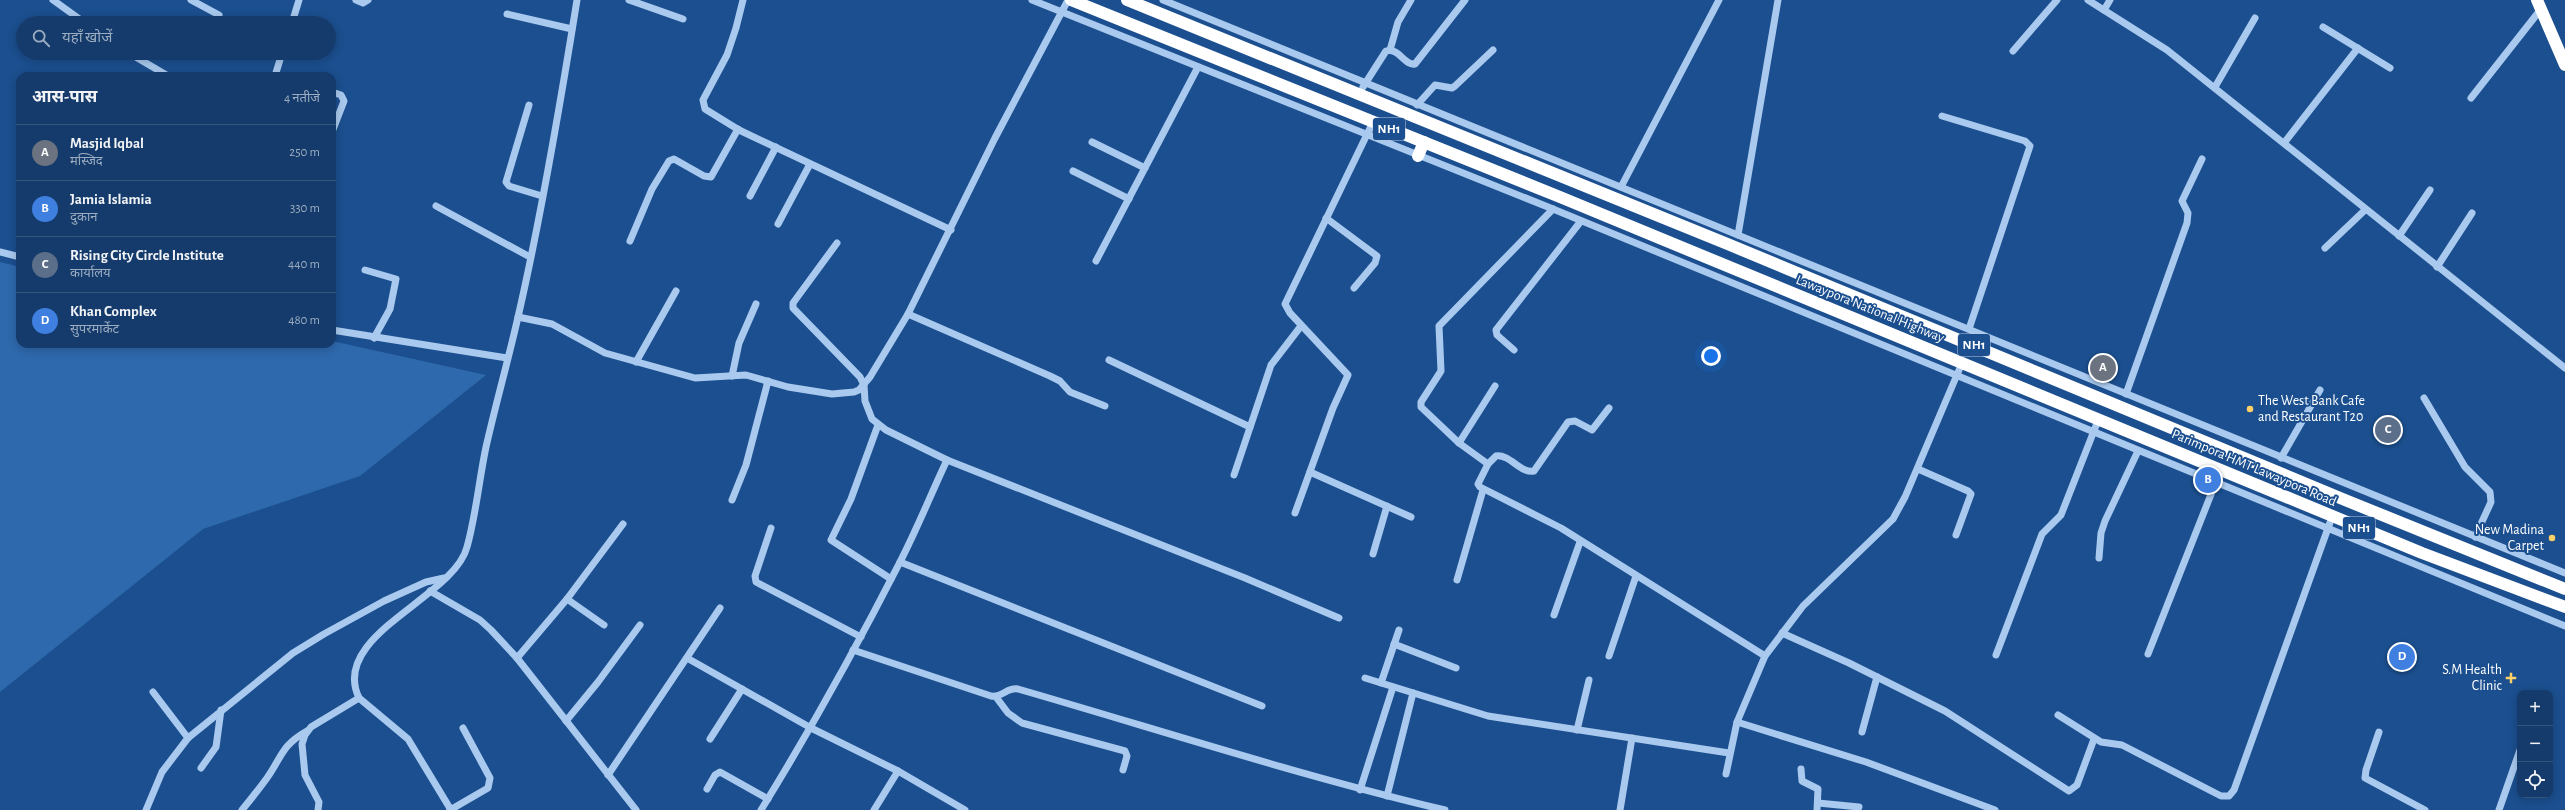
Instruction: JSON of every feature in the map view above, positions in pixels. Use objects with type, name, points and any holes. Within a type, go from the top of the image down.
[{"type":"highway","name":"NH1","points":[[1071,0],[1619,222]]},
{"type":"highway","name":"NH1","points":[[1129,0],[2565,589]]},
{"type":"highway","points":[[2539,4],[2565,65]]},
{"type":"highway","points":[[1418,156],[1424,142]]},
{"type":"highway","points":[[1619,222],[1626,203]]},
{"type":"highway","name":"Lawaypora National Highway","points":[[1619,222],[2155,442]]},
{"type":"highway","name":"Parimpora HMT Lawaypora Road","points":[[2155,442],[2332,517],[2565,607]]},
{"type":"street","points":[[53,0],[75,16]]},
{"type":"street","points":[[192,0],[219,15]]},
{"type":"street","points":[[294,16],[299,0]]},
{"type":"street","points":[[356,0],[363,3],[368,0]]},
{"type":"street","points":[[463,728],[490,778],[491,783],[488,788],[451,810],[408,739],[359,698],[355,690],[354,674],[360,656],[381,633],[460,563],[468,546],[486,449],[518,317],[561,101],[577,0]]},
{"type":"street","points":[[629,0],[683,19]]},
{"type":"street","points":[[742,0],[729,48],[703,104],[711,114],[738,129],[810,164],[951,230]]},
{"type":"street","points":[[1032,0],[1367,136],[1553,209],[2328,530],[2565,626]]},
{"type":"street","points":[[518,317],[552,324],[599,350],[695,378],[746,375],[832,394],[854,392],[864,385],[908,314],[951,230],[995,138],[1068,0]]},
{"type":"street","points":[[1162,0],[2565,573]]},
{"type":"street","points":[[1358,94],[1380,58],[1390,50],[1398,22],[1411,0]]},
{"type":"street","points":[[1390,50],[1410,64],[1415,64],[1465,0]]},
{"type":"street","points":[[1621,187],[1719,0]]},
{"type":"street","points":[[1738,235],[1778,0]]},
{"type":"street","points":[[2014,52],[2057,0]]},
{"type":"street","points":[[2088,0],[2167,50],[2215,87],[2249,117],[2284,143],[2365,210],[2565,368]]},
{"type":"street","points":[[2104,10],[2110,0]]},
{"type":"street","points":[[2471,98],[2539,4]]},
{"type":"street","points":[[507,14],[572,29]]},
{"type":"street","points":[[2215,87],[2255,18]]},
{"type":"street","points":[[2324,27],[2390,68]]},
{"type":"street","points":[[2284,143],[2358,48]]},
{"type":"street","points":[[1417,104],[1435,84],[1452,88],[1455,86],[1493,50]]},
{"type":"street","points":[[141,60],[161,72]]},
{"type":"street","points":[[278,72],[280,60]]},
{"type":"street","points":[[1096,261],[1198,67]]},
{"type":"street","points":[[336,93],[341,95],[344,101],[336,122]]},
{"type":"street","points":[[528,105],[506,182],[511,187],[542,196]]},
{"type":"street","points":[[1942,116],[2025,142],[2030,146],[1969,329]]},
{"type":"street","points":[[1295,513],[1333,408],[1348,375],[1301,326],[1286,309],[1285,304],[1373,122]]},
{"type":"street","points":[[630,241],[649,194],[669,161],[674,159],[704,176],[711,177],[738,129]]},
{"type":"street","points":[[1092,142],[1145,168]]},
{"type":"street","points":[[750,196],[776,147]]},
{"type":"street","points":[[2126,394],[2187,223],[2188,213],[2182,200],[2202,159]]},
{"type":"street","points":[[778,224],[810,164]]},
{"type":"street","points":[[1073,171],[1129,199]]},
{"type":"street","points":[[2398,236],[2430,190]]},
{"type":"street","points":[[436,206],[530,256]]},
{"type":"street","points":[[1488,464],[1459,442],[1421,407],[1421,402],[1441,371],[1439,326],[1553,209]]},
{"type":"street","points":[[2325,248],[2365,210]]},
{"type":"street","points":[[2437,267],[2472,213]]},
{"type":"street","points":[[1326,218],[1377,256],[1375,263],[1354,288]]},
{"type":"street","points":[[1514,350],[1497,335],[1497,327],[1581,221]]},
{"type":"street","points":[[837,242],[793,303],[793,308],[860,377],[864,385],[869,412],[878,425],[947,460],[1245,578],[1339,618]]},
{"type":"street","points":[[0,252],[16,256]]},
{"type":"street","points":[[366,270],[396,279],[390,310],[374,338]]},
{"type":"street","points":[[636,362],[676,291]]},
{"type":"street","points":[[732,376],[739,343],[756,304]]},
{"type":"street","points":[[908,314],[1050,376],[1060,381],[1070,392],[1105,406]]},
{"type":"street","points":[[1234,475],[1271,365],[1301,326]]},
{"type":"street","points":[[336,331],[507,358]]},
{"type":"street","points":[[1109,360],[1250,427]]},
{"type":"street","points":[[1726,774],[1729,753],[1737,722],[1765,656],[1782,633],[1820,588],[1855,557],[1893,519],[1918,469],[1962,363]]},
{"type":"street","points":[[732,500],[746,465],[768,381]]},
{"type":"street","points":[[1459,442],[1495,386]]},
{"type":"street","points":[[2281,458],[2320,390]]},
{"type":"street","points":[[2424,398],[2465,467],[2490,492],[2491,502],[2475,537]]},
{"type":"street","points":[[1609,408],[1592,430],[1575,421],[1568,422],[1534,471],[1528,471],[1498,456],[1488,464],[1478,484],[1483,490],[1552,523],[1580,542],[1765,656]]},
{"type":"street","points":[[1996,655],[2042,534],[2061,515],[2099,418]]},
{"type":"street","points":[[878,425],[851,500],[831,540],[890,579]]},
{"type":"street","points":[[2099,558],[2101,533],[2105,521],[2138,451]]},
{"type":"street","points":[[761,810],[811,728],[861,637],[900,562],[947,460]]},
{"type":"street","points":[[1918,469],[1968,490],[1971,494],[1956,535]]},
{"type":"street","points":[[2148,654],[2214,483],[2221,469]]},
{"type":"street","points":[[1310,472],[1411,517]]},
{"type":"street","points":[[1457,580],[1483,490]]},
{"type":"street","points":[[1373,554],[1387,506]]},
{"type":"street","points":[[2058,715],[2094,739],[2101,742],[2122,746],[2221,796],[2229,796],[2234,790],[2255,735],[2332,517]]},
{"type":"street","points":[[517,658],[567,599],[623,524]]},
{"type":"street","points":[[771,528],[756,576],[756,582],[861,637]]},
{"type":"street","points":[[1554,615],[1580,542]]},
{"type":"street","points":[[900,562],[1262,706]]},
{"type":"street","points":[[1609,656],[1636,576]]},
{"type":"street","points":[[146,810],[162,772],[188,738],[293,653],[324,634],[412,588],[431,580],[444,578]]},
{"type":"street","points":[[430,591],[480,620],[517,658],[636,810]]},
{"type":"street","points":[[567,599],[604,625]]},
{"type":"street","points":[[608,775],[720,608]]},
{"type":"street","points":[[566,721],[598,682],[640,625]]},
{"type":"street","points":[[1380,683],[1399,630]]},
{"type":"street","points":[[1782,633],[1877,677],[1962,721],[2069,791],[2077,785],[2094,739]]},
{"type":"street","points":[[1394,644],[1456,668]]},
{"type":"street","points":[[853,650],[996,697],[1008,713],[1022,723],[1125,751],[1127,756],[1123,770]]},
{"type":"street","points":[[687,658],[811,728],[898,771],[965,810]]},
{"type":"street","points":[[1862,732],[1877,677]]},
{"type":"street","points":[[1365,678],[1488,716],[1729,753]]},
{"type":"street","points":[[1577,730],[1589,680]]},
{"type":"street","points":[[1360,790],[1393,687]]},
{"type":"street","points":[[710,738],[742,689]]},
{"type":"street","points":[[996,697],[1011,689],[1018,689],[1360,790],[1445,810]]},
{"type":"street","points":[[153,692],[188,738]]},
{"type":"street","points":[[1387,796],[1413,693]]},
{"type":"street","points":[[242,810],[267,778],[282,750],[293,739],[359,698]]},
{"type":"street","points":[[201,768],[216,747],[221,710]]},
{"type":"street","points":[[1737,722],[1866,762],[1995,810]]},
{"type":"street","points":[[308,731],[302,744],[305,775],[319,802],[318,810]]},
{"type":"street","points":[[2379,732],[2366,770],[2365,778],[2425,810]]},
{"type":"street","points":[[1620,810],[1632,738]]},
{"type":"street","points":[[2499,810],[2517,759]]},
{"type":"street","points":[[1801,769],[1802,781],[1817,787],[1817,807],[1859,807]]},
{"type":"street","points":[[874,810],[898,771]]},
{"type":"street","points":[[707,789],[715,775],[720,772],[768,799]]},
{"type":"shaded area","points":[[0,262],[16,266],[16,348],[336,348],[336,342],[486,375],[360,476],[203,529],[0,692]]},
{"type":"place","name":"Masjid Iqbal","points":[[2103,368]]},
{"type":"place","name":"The West Bank Cafe and Restaurant T20","points":[[2250,409]]},
{"type":"place","name":"Rising City Circle Institute","points":[[2388,430]]},
{"type":"place","name":"Jamia Islamia","points":[[2208,480]]},
{"type":"place","name":"New Madina Carpet","points":[[2552,538]]},
{"type":"place","name":"Khan Complex","points":[[2402,657]]},
{"type":"place","name":"S.M Health Clinic","points":[[2511,678]]}]
